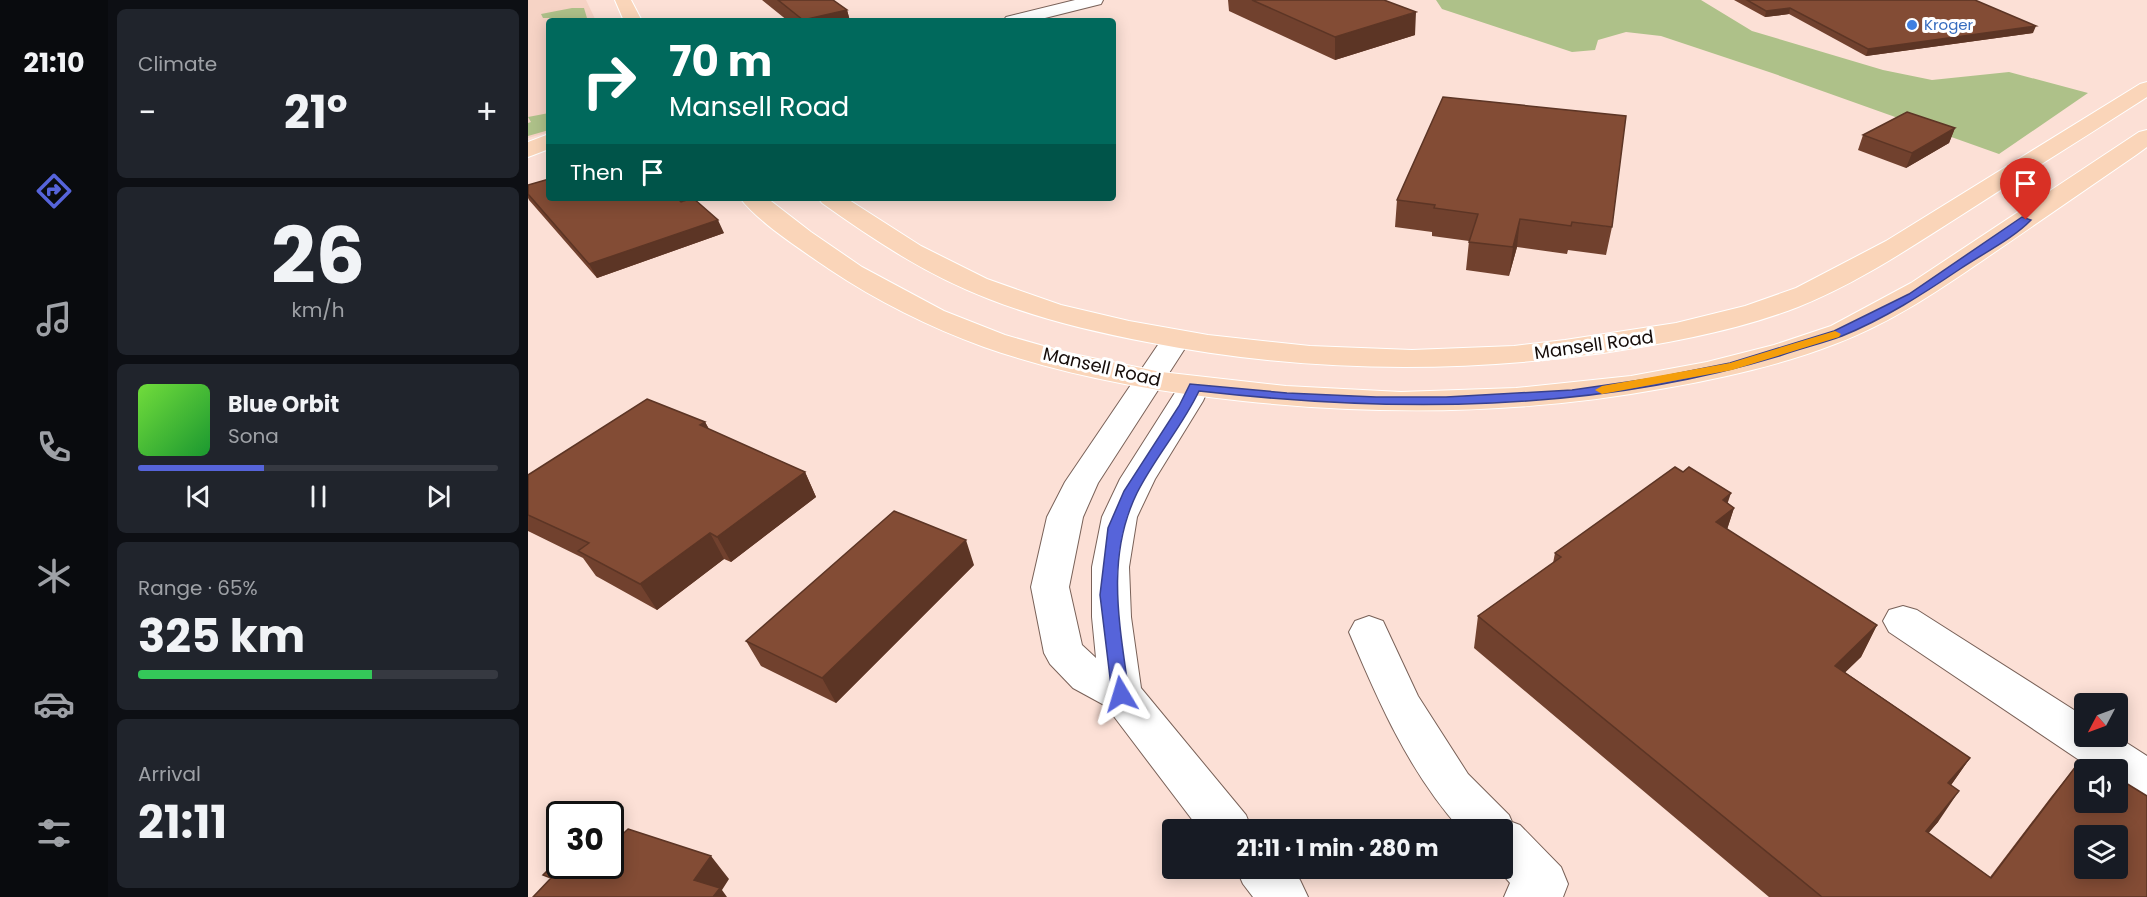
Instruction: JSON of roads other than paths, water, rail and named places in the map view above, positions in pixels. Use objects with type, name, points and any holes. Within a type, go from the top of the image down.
[{"type":"main road","points":[[623,0],[632,18]]},
{"type":"main road","name":"Mansell Road","points":[[834,201],[895,243],[926,261],[999,294],[1095,324],[1265,352],[1323,357],[1444,360],[1561,351],[1656,336],[1730,319],[1776,305],[1855,270],[2147,88]]},
{"type":"main road","name":"Mansell Road","points":[[756,201],[868,284],[967,331],[1028,351],[1082,366],[1194,387],[1287,397],[1446,401],[1572,394],[1638,385],[1732,366],[1838,333],[1879,315],[1913,296],[2147,137]]},
{"type":"main road","points":[[528,150],[546,145]]},
{"type":"main road","points":[[1656,336],[1690,375]]},
{"type":"street","points":[[1024,18],[1095,0]]},
{"type":"street","points":[[1176,339],[1082,482],[1065,517],[1050,587],[1064,653],[1089,676],[1121,694],[1220,819]]},
{"type":"street","points":[[1121,694],[1108,595],[1115,528],[1131,491],[1185,406],[1194,387]]},
{"type":"street","points":[[1903,621],[2147,780]]},
{"type":"street","points":[[1369,632],[1401,706],[1452,788],[1482,819]]},
{"type":"street","points":[[1513,854],[1544,893]]},
{"type":"street","points":[[1269,879],[1283,897]]},
{"type":"place","name":"Kroger","points":[[1912,25]]}]
